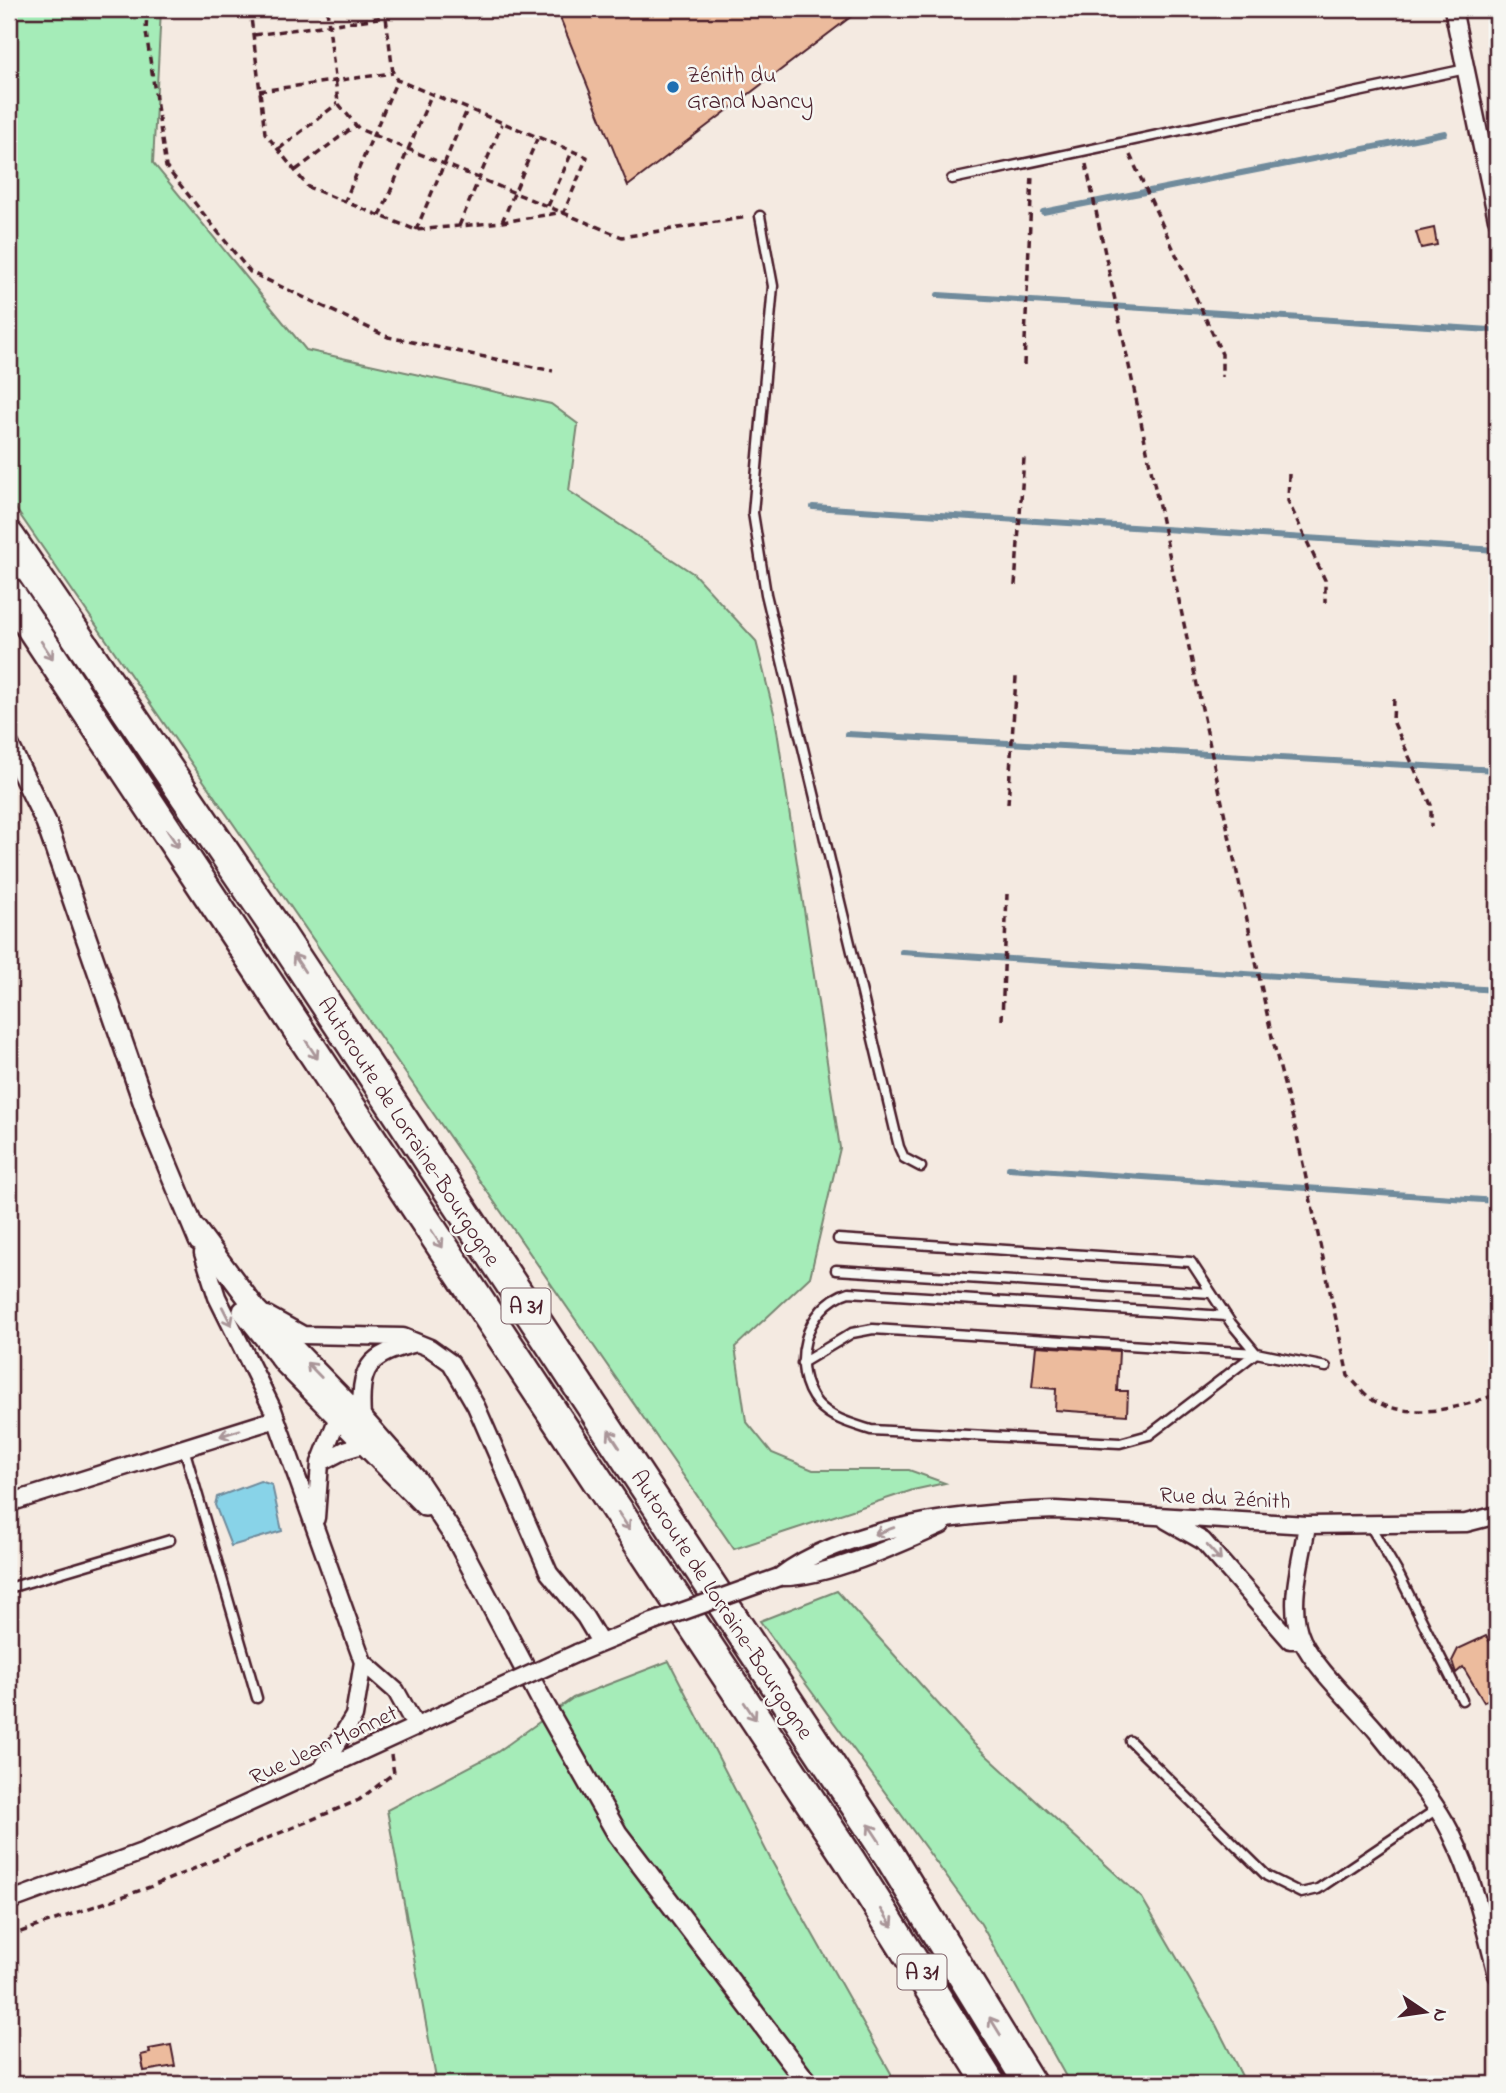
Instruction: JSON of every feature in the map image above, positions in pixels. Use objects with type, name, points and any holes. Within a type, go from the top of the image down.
[{"type":"highway","name":"Autoroute de Lorraine-Bourgogne","points":[[9,537],[273,924],[866,1820],[1030,2084]]},
{"type":"highway","name":"Autoroute de Lorraine-Bourgogne","points":[[9,593],[843,1849],[990,2084]]},
{"type":"street","points":[[1453,9],[1497,219]]},
{"type":"street","points":[[9,746],[46,821],[154,1133],[196,1229],[217,1297],[276,1419],[363,1662],[396,1690],[416,1727]]},
{"type":"street","points":[[196,1229],[256,1309],[341,1410],[365,1444],[447,1525]]},
{"type":"street","points":[[202,1253],[246,1316],[285,1364],[341,1410],[362,1418],[417,1480],[447,1525],[541,1701],[617,1833],[808,2084]]},
{"type":"street","points":[[256,1309],[303,1335],[390,1334],[418,1343],[442,1355],[467,1385],[549,1573],[585,1618],[600,1643]]},
{"type":"street","points":[[362,1418],[360,1385],[368,1368],[396,1348],[418,1343]]},
{"type":"street","points":[[317,1538],[315,1499],[320,1464],[341,1410]]},
{"type":"street","points":[[9,1503],[276,1419]]},
{"type":"street","points":[[320,1464],[345,1450],[365,1444]]},
{"type":"street","name":"Rue du Zénith","points":[[653,1622],[779,1577],[801,1559],[903,1524],[1056,1510],[1307,1525],[1466,1523],[1497,1514]]},
{"type":"street","points":[[1158,1516],[1203,1541],[1290,1640],[1302,1640]]},
{"type":"street","points":[[1307,1525],[1295,1618],[1302,1640],[1317,1663],[1353,1701],[1437,1808],[1452,1834],[1478,1902],[1497,1975]]},
{"type":"street","name":"Rue Jean Monnet","points":[[9,1901],[142,1852],[577,1653],[653,1622]]},
{"type":"street","points":[[321,1770],[354,1716],[363,1662]]},
{"type":"lane","points":[[952,179],[1466,69]]},
{"type":"lane","points":[[760,216],[773,286],[754,513],[766,594],[899,1147],[904,1158],[921,1167]]},
{"type":"lane","points":[[838,1238],[1191,1262],[1226,1316],[1256,1353]]},
{"type":"lane","points":[[836,1270],[1211,1293]]},
{"type":"lane","points":[[1226,1316],[849,1292],[827,1303],[814,1321],[806,1338],[802,1363],[809,1391],[819,1405],[833,1416],[871,1430],[1120,1443],[1149,1436],[1256,1353]]},
{"type":"lane","points":[[802,1363],[852,1333],[873,1329],[1256,1353],[1326,1367]]},
{"type":"lane","points":[[184,1448],[257,1698]]},
{"type":"lane","points":[[1369,1524],[1398,1573],[1462,1700]]},
{"type":"lane","points":[[9,1588],[170,1540]]},
{"type":"lane","points":[[1130,1741],[1267,1876],[1301,1893],[1318,1889],[1437,1808]]},
{"type":"path","points":[[147,9],[146,33],[166,167],[250,272],[388,337],[553,372]]},
{"type":"path","points":[[250,9],[265,133],[309,187],[416,230],[502,222],[564,212]]},
{"type":"path","points":[[327,9],[338,103],[356,125],[374,134],[622,237],[760,216]]},
{"type":"path","points":[[388,9],[386,17],[393,73],[397,80],[587,157],[564,212]]},
{"type":"path","points":[[254,35],[386,17]]},
{"type":"path","points":[[259,91],[393,73]]},
{"type":"path","points":[[344,203],[397,80]]},
{"type":"path","points":[[380,216],[432,93]]},
{"type":"path","points":[[279,149],[338,103]]},
{"type":"path","points":[[416,230],[467,110]]},
{"type":"path","points":[[459,226],[502,124]]},
{"type":"path","points":[[296,170],[356,125]]},
{"type":"path","points":[[502,222],[537,139]]},
{"type":"path","points":[[1124,142],[1223,354],[1222,377]]},
{"type":"path","points":[[1083,151],[1269,1024],[1296,1131],[1348,1376],[1375,1401],[1412,1410],[1443,1410],[1469,1405],[1497,1394]]},
{"type":"path","points":[[548,206],[572,152]]},
{"type":"path","points":[[1024,365],[1032,162]]},
{"type":"path","points":[[1015,585],[1024,457]]},
{"type":"path","points":[[1289,474],[1288,501],[1325,580],[1325,603]]},
{"type":"path","points":[[1008,804],[1016,677]]},
{"type":"path","points":[[1394,699],[1393,721],[1431,805],[1431,827]]},
{"type":"path","points":[[1002,1020],[1007,894]]},
{"type":"path","points":[[1496,924],[1497,950]]},
{"type":"path","points":[[9,1936],[150,1887],[359,1800],[394,1773],[385,1741]]},
{"type":"green space","points":[[9,9],[161,9],[153,163],[306,350],[551,404],[578,424],[569,491],[694,574],[756,641],[775,717],[840,1148],[810,1277],[735,1347],[746,1421],[772,1453],[813,1470],[909,1470],[945,1483],[913,1490],[734,1549],[9,499]]},
{"type":"green space","points":[[837,1591],[974,1744],[1142,1898],[1216,2025],[1246,2084],[1070,2084],[981,1924],[760,1621]]},
{"type":"green space","points":[[669,1661],[771,1860],[897,2084],[437,2084],[387,1810],[496,1753],[573,1698]]},
{"type":"water","points":[[260,1481],[272,1485],[282,1531],[231,1546],[215,1505],[217,1497]]},
{"type":"building","name":"Zénith du Grand Nancy","points":[[562,9],[861,9],[628,186],[561,20]]},
{"type":"building","points":[[1434,228],[1437,245],[1421,248],[1416,232]]},
{"type":"building","points":[[1036,1346],[1119,1351],[1117,1391],[1128,1391],[1127,1415],[1055,1410],[1056,1389],[1032,1387]]},
{"type":"building","points":[[1486,1636],[1497,1653],[1497,1693],[1484,1702],[1463,1667],[1456,1673],[1452,1661],[1458,1649]]},
{"type":"building","points":[[171,2045],[175,2066],[144,2071],[141,2055],[150,2053],[149,2049]]},
{"type":"waterway","points":[[1043,212],[1445,133]]},
{"type":"waterway","points":[[938,295],[1491,330]]},
{"type":"waterway","points":[[813,507],[1497,550]]},
{"type":"waterway","points":[[847,734],[1497,770]]},
{"type":"waterway","points":[[902,952],[1497,990]]},
{"type":"waterway","points":[[1009,1168],[1497,1201]]},
{"type":"place","name":"Zénith du Grand Nancy","points":[[673,87]]}]
